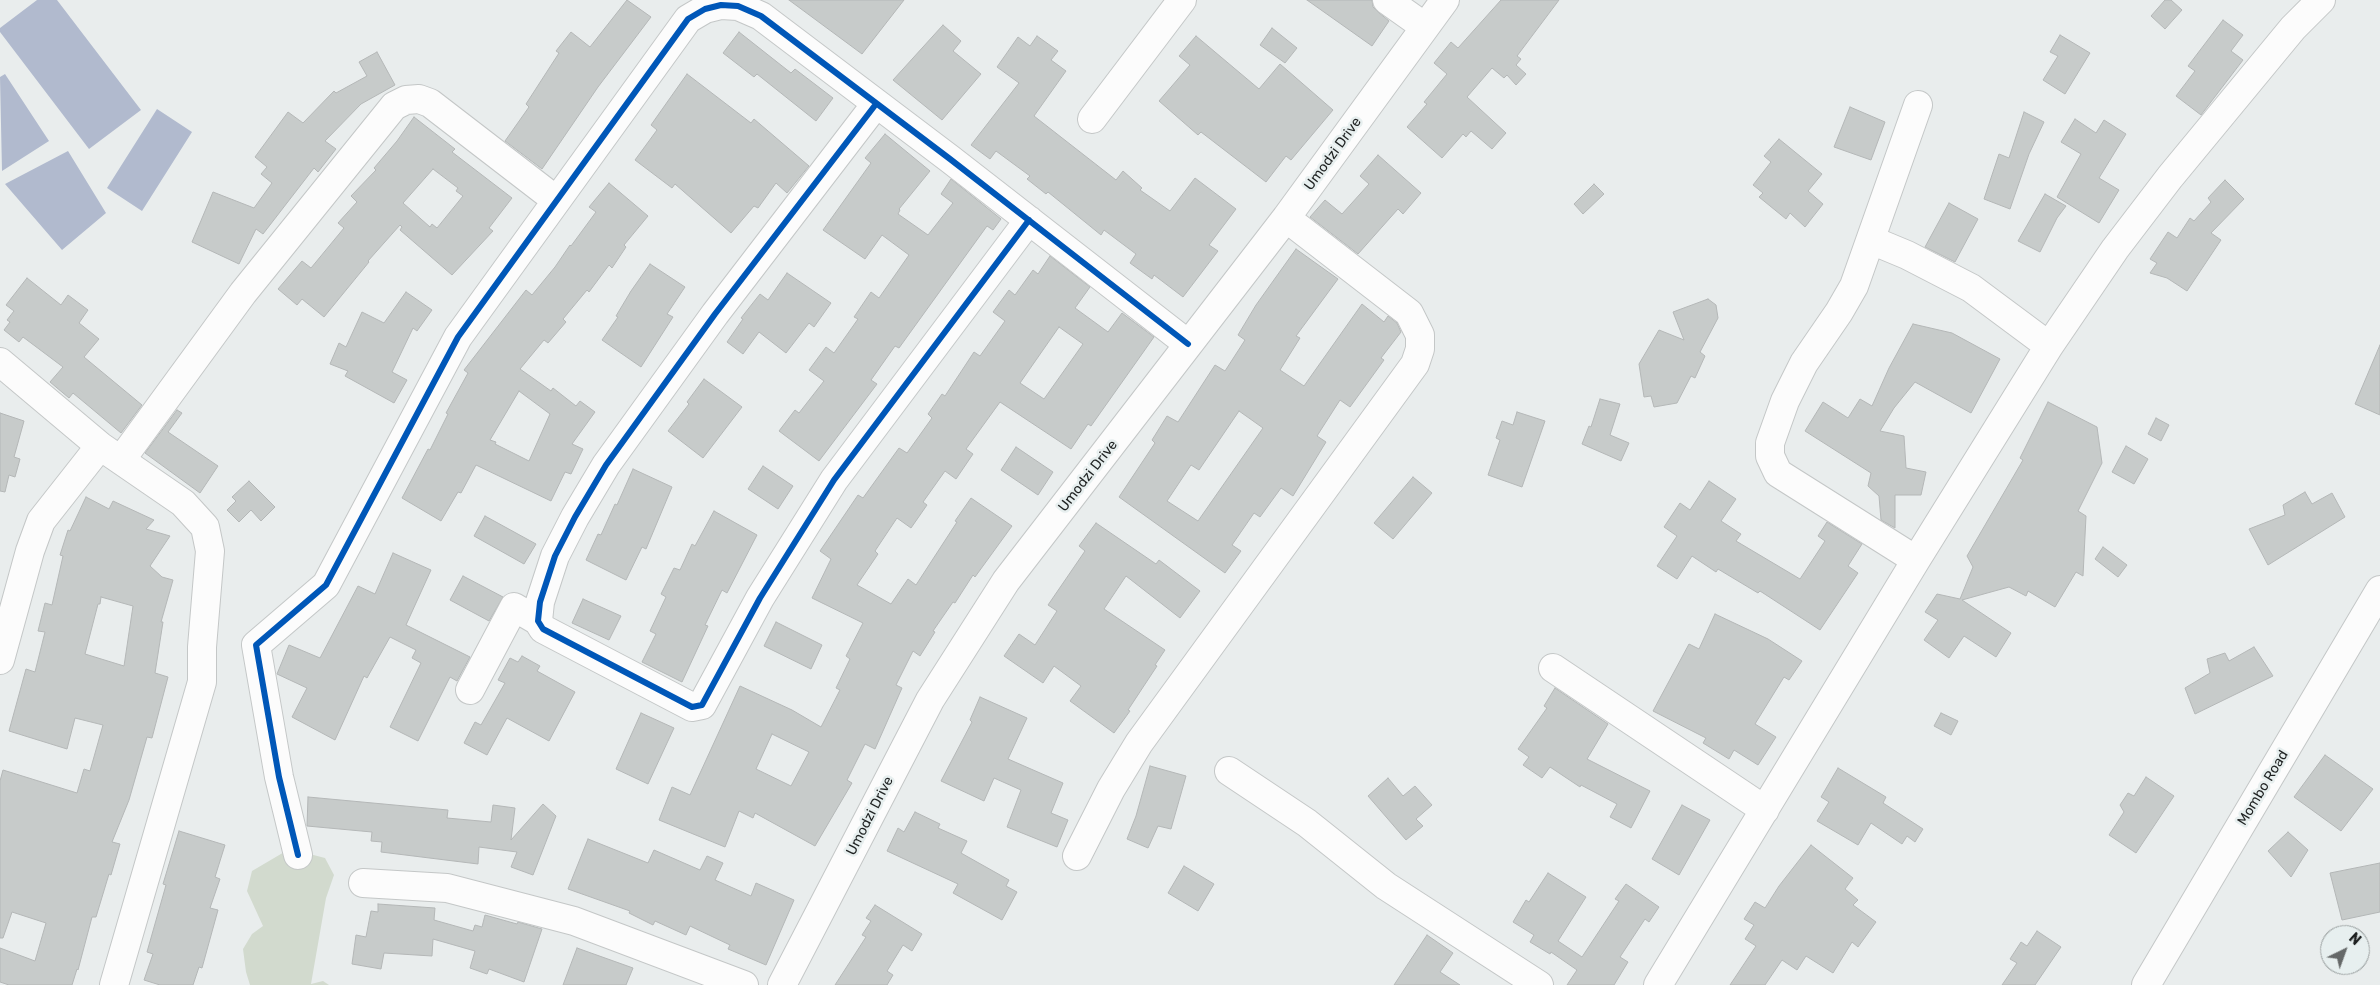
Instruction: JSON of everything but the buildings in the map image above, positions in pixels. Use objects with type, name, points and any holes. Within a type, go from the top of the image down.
[{"type":"street","points":[[1092,119],[1182,0]]},
{"type":"street","points":[[1387,0],[1425,27]]},
{"type":"street","name":"Umodzi Drive","points":[[782,985],[930,700],[1006,581],[1286,218],[1445,0]]},
{"type":"street","points":[[1658,985],[1916,560],[2049,346],[2115,249],[2170,178],[2292,28],[2321,0]]},
{"type":"street","points":[[298,855],[279,777],[256,645],[326,584],[458,336],[688,19],[705,9],[721,5],[738,6],[761,16],[1188,344]]},
{"type":"street","points":[[0,660],[30,551],[41,521],[110,453],[394,106],[406,100],[419,99],[430,102],[556,200]]},
{"type":"street","points":[[876,104],[715,314],[606,465],[575,517],[555,556],[540,602],[538,621],[542,629],[692,707],[702,705],[760,598],[834,480],[1029,220]]},
{"type":"street","points":[[1916,560],[1778,473],[1770,456],[1770,443],[1785,401],[1804,363],[1839,312],[1854,286],[1872,240],[1918,105]]},
{"type":"street","points":[[1077,856],[1111,789],[1139,743],[1415,364],[1420,349],[1420,335],[1409,314],[1286,218]]},
{"type":"street","points":[[1872,240],[1907,255],[1971,288],[2049,346]]},
{"type":"street","points":[[0,362],[110,453],[183,503],[205,526],[210,551],[202,647],[202,682],[114,985]]},
{"type":"street","name":"Mombo Road","points":[[2146,985],[2380,590]]},
{"type":"street","points":[[470,690],[514,607],[538,621]]},
{"type":"street","points":[[1553,668],[1765,810]]},
{"type":"street","points":[[1229,771],[1307,823],[1386,886],[1540,985]]},
{"type":"street","points":[[363,884],[446,888],[574,921],[744,985]]},
{"type":"shaded area","points":[[286,851],[298,851],[325,858],[334,875],[326,898],[311,984],[323,981],[329,985],[250,985],[243,949],[252,934],[263,926],[247,891],[252,871]]},
{"type":"water","points":[[37,0],[57,0],[141,110],[89,149],[0,32],[0,28]]},
{"type":"water","points":[[5,74],[49,141],[2,171],[0,77]]},
{"type":"water","points":[[157,109],[192,132],[142,211],[107,188]]},
{"type":"water","points":[[68,151],[106,213],[62,250],[5,184]]},
{"type":"cycle path","points":[[298,855],[279,777],[256,645],[326,585],[458,337],[688,19],[705,9],[721,5],[738,6],[761,16],[950,159],[1188,344]]},
{"type":"cycle path","points":[[876,104],[715,314],[606,465],[575,517],[555,556],[540,602],[538,621],[543,629],[692,707],[702,705],[760,598],[834,480],[1029,220]]}]
